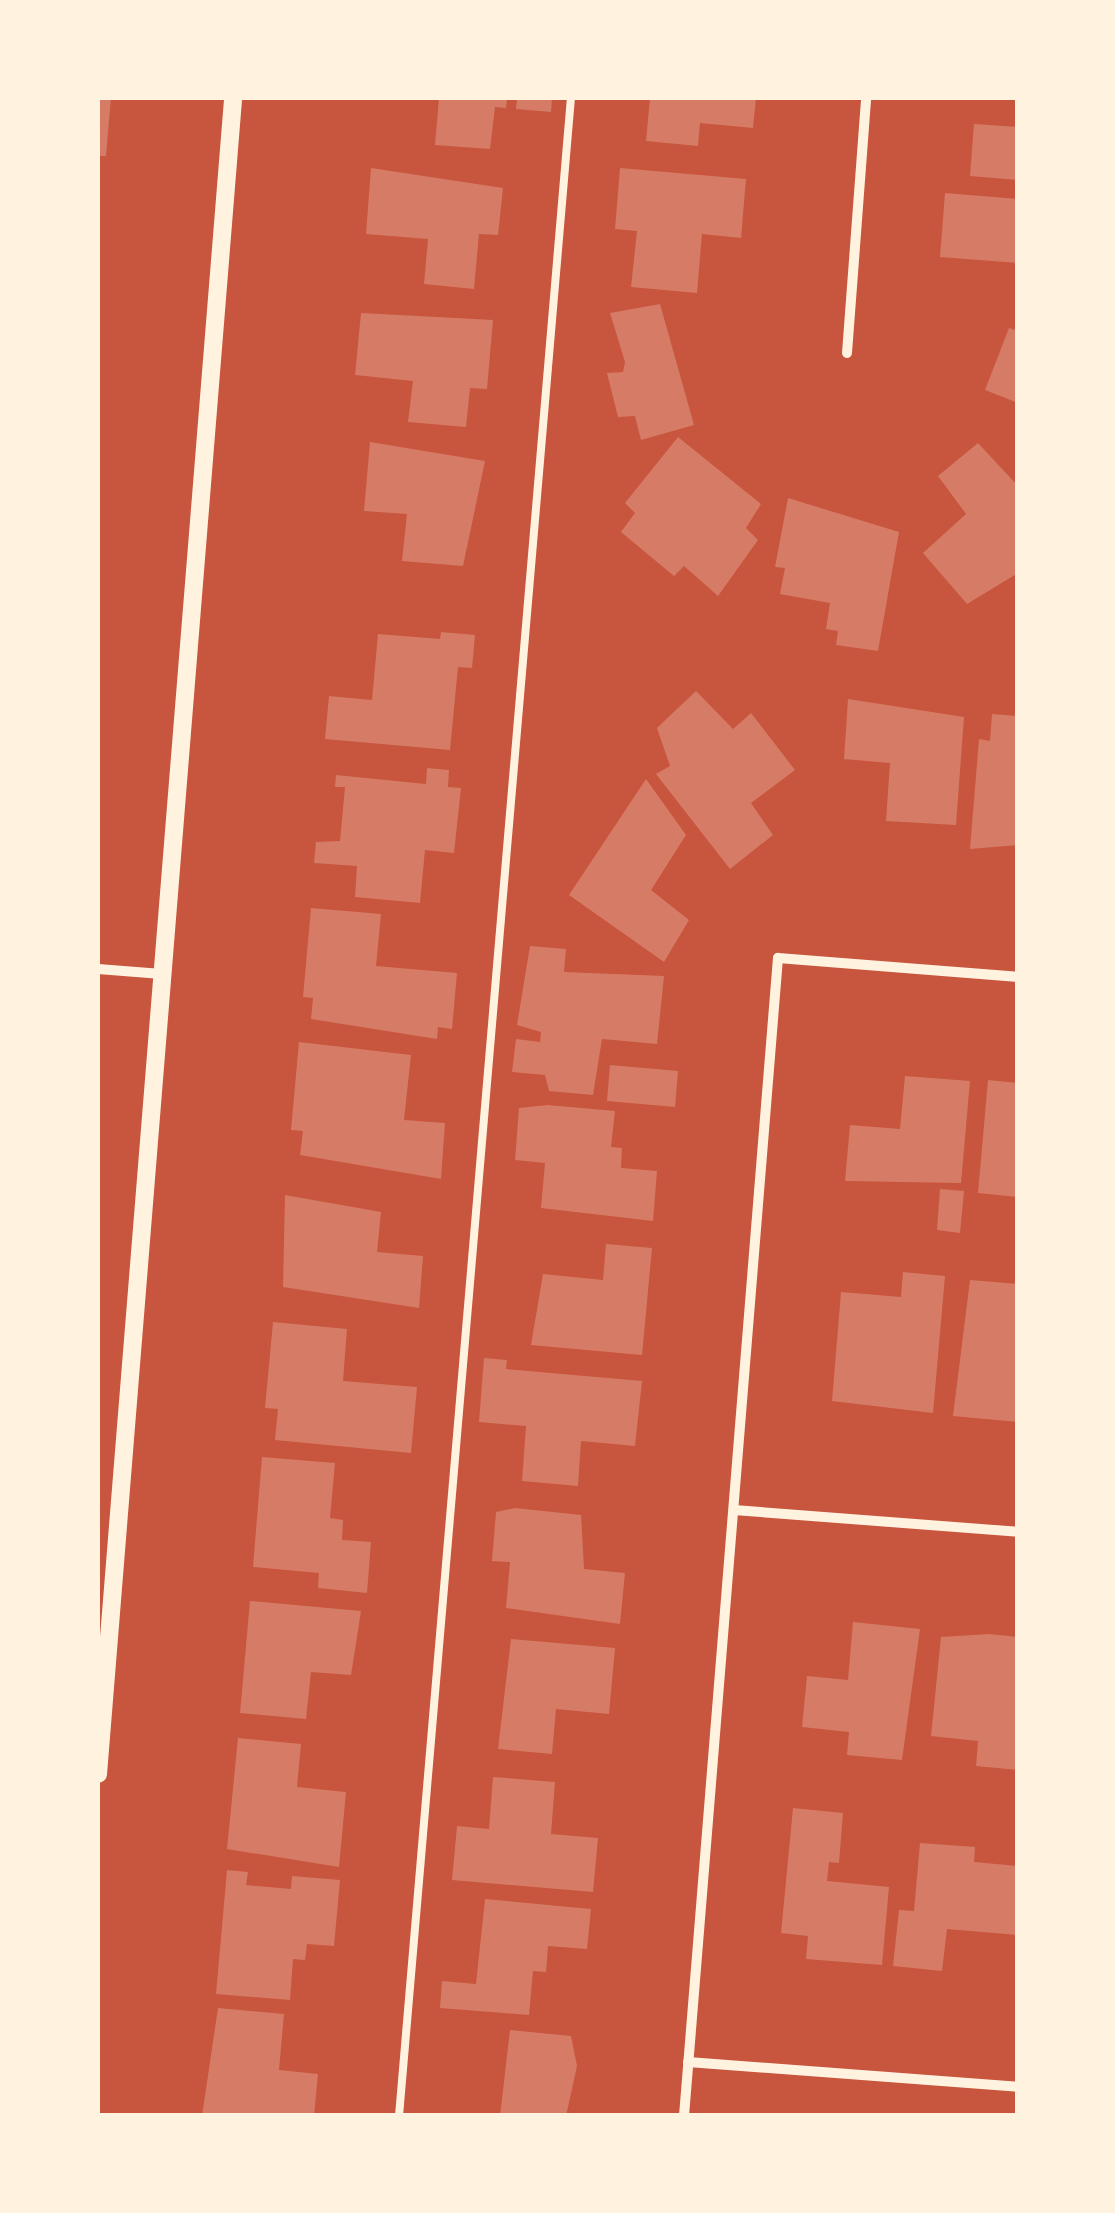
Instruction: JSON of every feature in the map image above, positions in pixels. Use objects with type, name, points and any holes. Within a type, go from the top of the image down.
[{"type":"street","points":[[98,1774],[233,98]]},
{"type":"street","points":[[847,353],[866,98]]},
{"type":"street","points":[[684,2116],[778,958],[1018,976]]},
{"type":"street","points":[[98,969],[162,974]]},
{"type":"street","points":[[734,1510],[1018,1532]]},
{"type":"street","points":[[688,2062],[1018,2087]]},
{"type":"lane","points":[[399,2116],[571,98]]},
{"type":"building","points":[[98,98],[111,98],[106,156],[98,156]]},
{"type":"building","points":[[439,98],[507,98],[506,108],[495,107],[490,149],[435,145]]},
{"type":"building","points":[[517,98],[552,98],[551,112],[516,109]]},
{"type":"building","points":[[650,98],[756,98],[753,128],[700,123],[698,146],[646,141]]},
{"type":"building","points":[[974,124],[1018,127],[1018,180],[970,176]]},
{"type":"building","points":[[371,168],[503,188],[498,235],[479,234],[474,289],[424,284],[428,239],[366,234]]},
{"type":"building","points":[[620,168],[746,179],[741,238],[702,234],[697,293],[631,287],[637,231],[615,229]]},
{"type":"building","points":[[945,193],[1018,199],[1018,263],[940,257]]},
{"type":"building","points":[[660,304],[694,425],[641,440],[635,416],[618,417],[607,373],[623,372],[625,362],[610,313]]},
{"type":"building","points":[[361,313],[493,320],[487,389],[470,388],[466,427],[408,422],[413,381],[355,375]]},
{"type":"building","points":[[1009,328],[1018,331],[1018,403],[985,390]]},
{"type":"building","points":[[678,437],[761,504],[746,528],[758,540],[718,596],[684,566],[674,576],[621,532],[635,513],[625,503]]},
{"type":"building","points":[[370,442],[485,461],[463,566],[402,561],[407,514],[364,511]]},
{"type":"building","points":[[978,443],[1018,486],[1018,573],[967,604],[923,553],[966,514],[938,476]]},
{"type":"building","points":[[788,498],[899,532],[878,651],[836,645],[838,631],[826,629],[830,603],[780,594],[785,568],[775,567]]},
{"type":"building","points":[[441,632],[475,635],[472,668],[458,667],[450,750],[325,739],[329,696],[372,700],[378,634],[440,639]]},
{"type":"building","points":[[696,691],[733,729],[751,713],[795,770],[751,803],[773,835],[730,869],[656,774],[670,766],[657,728]]},
{"type":"building","points":[[848,699],[964,717],[956,825],[886,821],[890,763],[844,759]]},
{"type":"building","points":[[992,714],[1018,716],[1018,845],[970,849],[979,739],[990,741]]},
{"type":"building","points":[[427,768],[449,770],[448,787],[461,788],[454,853],[425,850],[420,903],[355,897],[357,866],[314,863],[316,842],[340,841],[345,787],[335,787],[336,775],[426,784]]},
{"type":"building","points":[[646,779],[686,835],[651,890],[689,920],[664,962],[569,895]]},
{"type":"building","points":[[311,908],[381,914],[376,966],[457,973],[452,1029],[438,1027],[437,1039],[311,1019],[313,998],[303,997]]},
{"type":"building","points":[[530,946],[566,949],[564,972],[664,976],[657,1044],[602,1039],[593,1095],[549,1091],[545,1075],[512,1072],[516,1039],[540,1042],[541,1032],[517,1025]]},
{"type":"building","points":[[299,1042],[411,1055],[404,1120],[445,1123],[441,1179],[300,1155],[303,1131],[291,1130]]},
{"type":"building","points":[[610,1065],[678,1071],[675,1107],[607,1101]]},
{"type":"building","points":[[905,1076],[970,1081],[961,1183],[845,1181],[850,1125],[900,1129]]},
{"type":"building","points":[[988,1080],[1018,1083],[1018,1197],[978,1193]]},
{"type":"building","points":[[548,1105],[615,1111],[611,1147],[622,1148],[621,1168],[657,1171],[653,1221],[541,1208],[545,1163],[515,1160],[519,1108]]},
{"type":"building","points":[[940,1189],[964,1191],[960,1233],[937,1230]]},
{"type":"building","points":[[285,1195],[381,1212],[377,1252],[423,1256],[419,1308],[283,1287]]},
{"type":"building","points":[[606,1244],[652,1248],[642,1355],[531,1345],[543,1274],[603,1280]]},
{"type":"building","points":[[903,1272],[945,1276],[933,1413],[832,1401],[841,1292],[901,1297]]},
{"type":"building","points":[[970,1280],[1018,1284],[1018,1422],[953,1416]]},
{"type":"building","points":[[273,1322],[347,1329],[343,1381],[417,1387],[411,1453],[275,1440],[278,1409],[265,1408]]},
{"type":"building","points":[[484,1358],[507,1360],[506,1369],[642,1381],[635,1446],[581,1441],[578,1486],[522,1481],[526,1426],[479,1422]]},
{"type":"building","points":[[262,1457],[335,1463],[330,1518],[343,1520],[342,1540],[371,1542],[367,1593],[318,1588],[319,1573],[253,1567]]},
{"type":"building","points":[[515,1508],[581,1515],[584,1569],[625,1573],[620,1624],[506,1608],[510,1562],[492,1561],[496,1512]]},
{"type":"building","points":[[250,1601],[361,1611],[351,1675],[311,1672],[306,1719],[240,1713]]},
{"type":"building","points":[[853,1622],[920,1629],[902,1760],[847,1755],[849,1732],[802,1727],[807,1676],[848,1680]]},
{"type":"building","points":[[941,1637],[1018,1637],[1018,1770],[976,1766],[978,1741],[931,1736]]},
{"type":"building","points":[[511,1639],[615,1648],[609,1714],[556,1709],[552,1754],[498,1749]]},
{"type":"building","points":[[238,1738],[301,1744],[297,1787],[346,1792],[339,1867],[227,1849]]},
{"type":"building","points":[[493,1777],[555,1782],[551,1834],[598,1838],[593,1892],[452,1880],[457,1826],[489,1829]]},
{"type":"building","points":[[793,1808],[843,1813],[839,1863],[829,1862],[827,1881],[889,1887],[882,1965],[806,1959],[808,1936],[781,1933]]},
{"type":"building","points":[[920,1843],[975,1847],[974,1862],[1018,1866],[1018,1935],[947,1929],[942,1971],[893,1966],[899,1910],[914,1911]]},
{"type":"building","points":[[227,1870],[248,1872],[246,1885],[291,1889],[292,1876],[340,1880],[334,1946],[307,1944],[305,1960],[293,1959],[290,2000],[216,1994]]},
{"type":"building","points":[[485,1899],[591,1909],[587,1949],[548,1946],[546,1972],[533,1971],[529,2015],[440,2008],[442,1981],[476,1984]]},
{"type":"building","points":[[218,2008],[284,2014],[279,2070],[318,2074],[314,2116],[202,2116]]},
{"type":"building","points":[[510,2030],[571,2036],[577,2066],[566,2116],[500,2116]]}]
